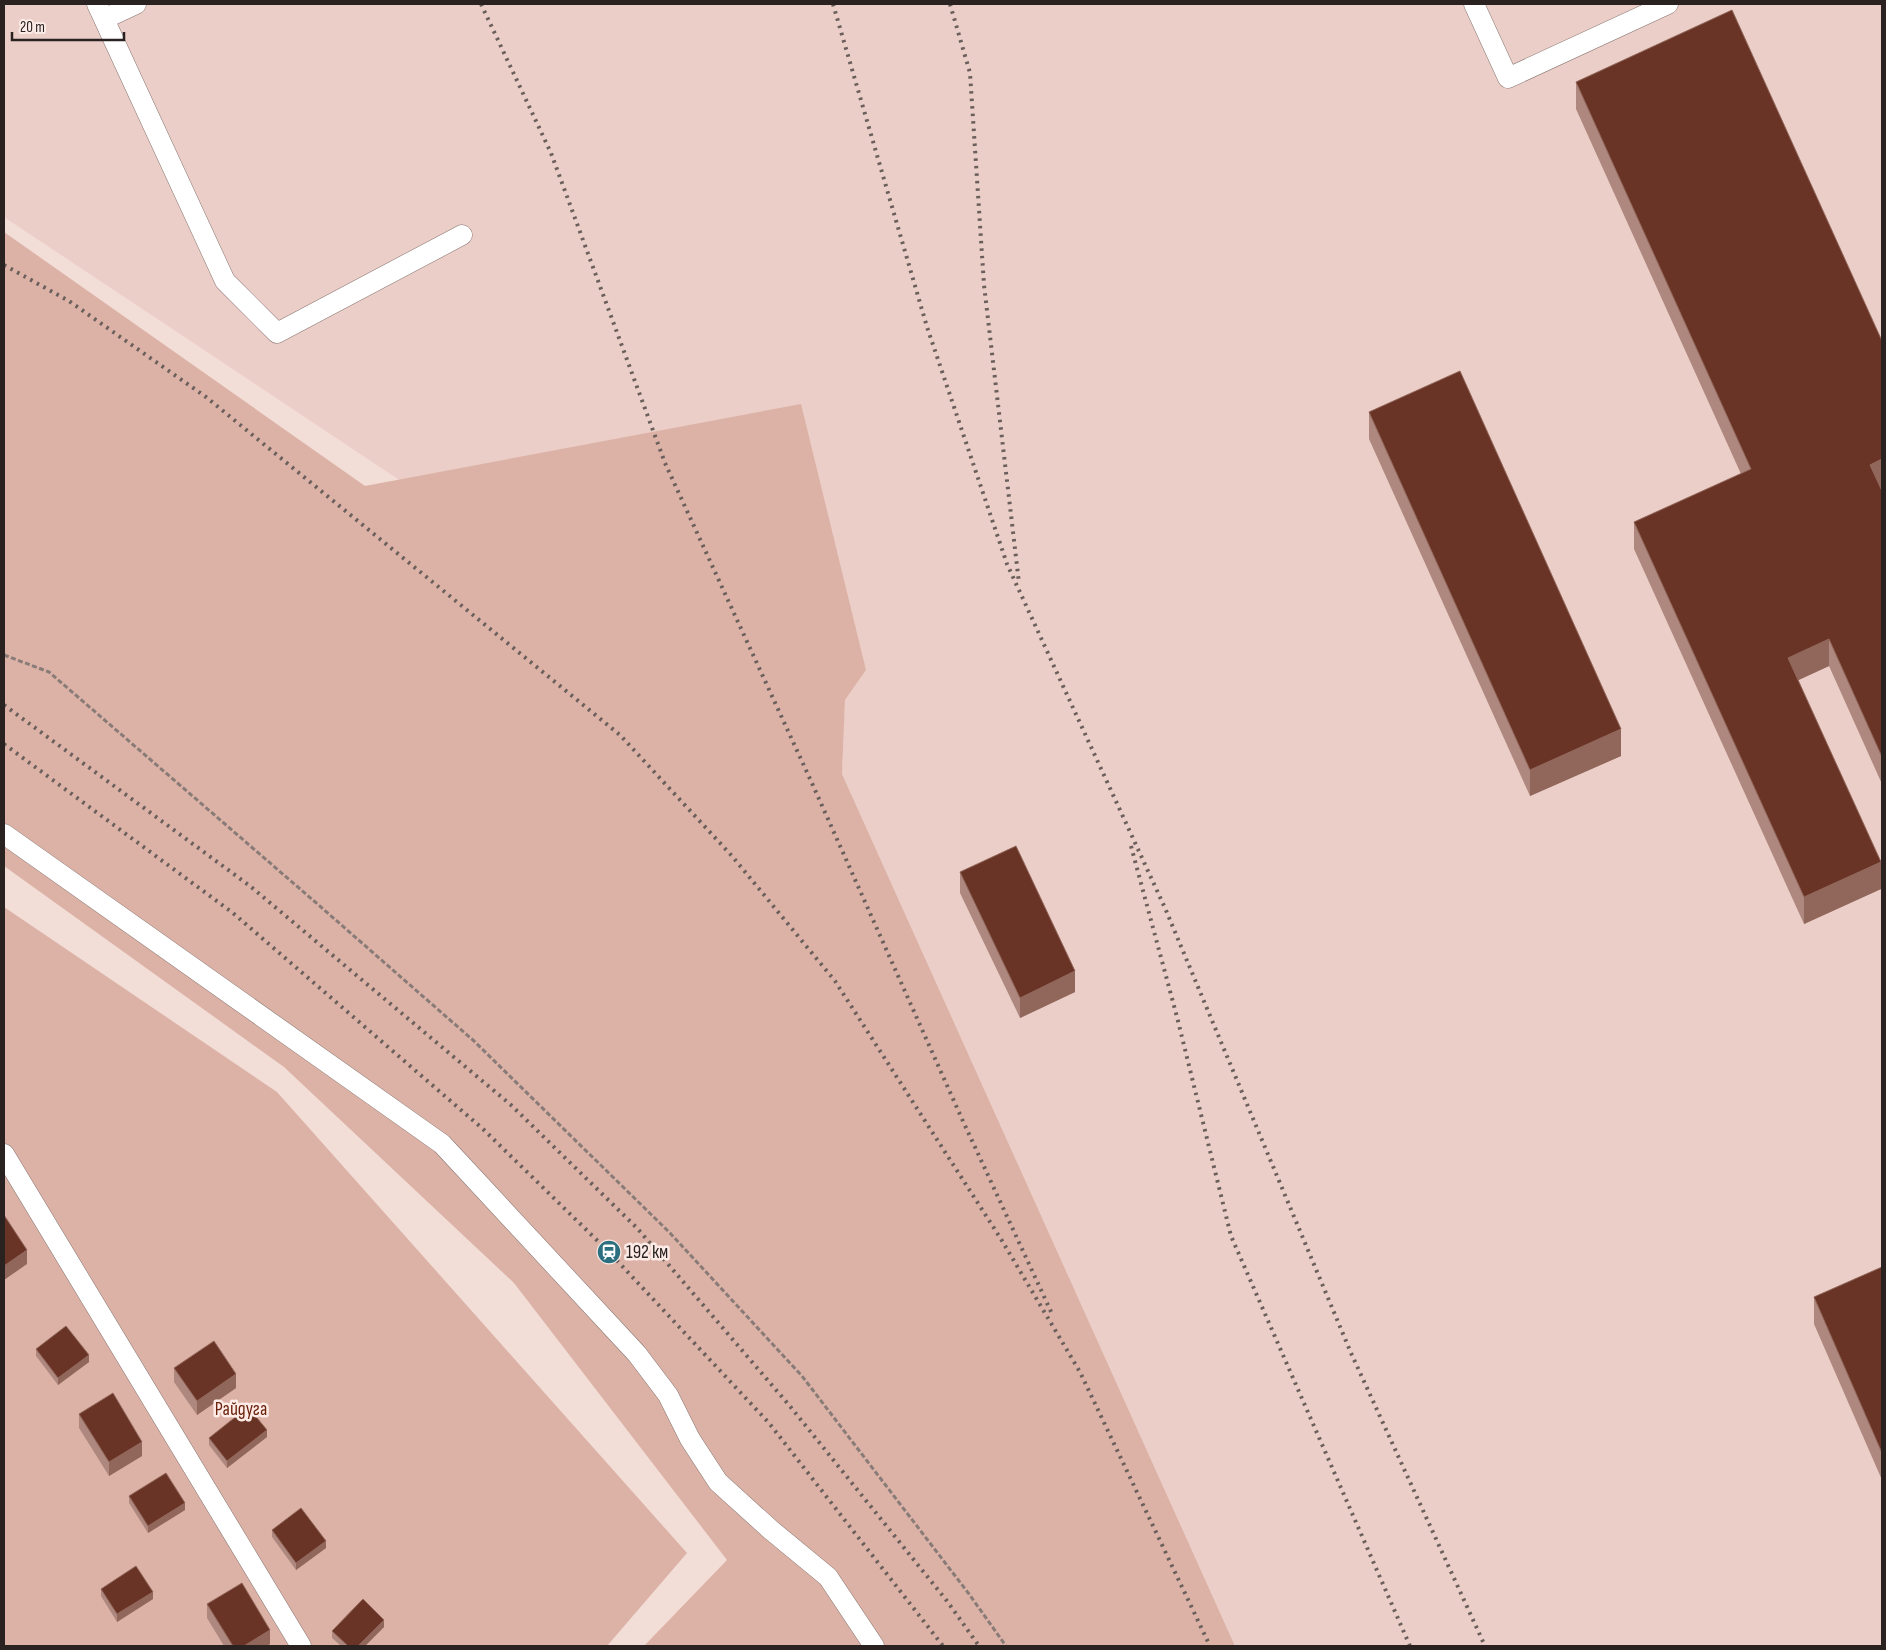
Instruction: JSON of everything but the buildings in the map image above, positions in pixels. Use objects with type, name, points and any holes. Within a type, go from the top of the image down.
[{"type":"lane","points":[[136,4],[100,18],[225,281],[277,333],[462,235]]},
{"type":"lane","points":[[1474,4],[1508,78],[1668,4]]},
{"type":"lane","points":[[4,834],[442,1144],[636,1354],[668,1395],[690,1439],[718,1482],[771,1530],[828,1577],[874,1646]]},
{"type":"lane","points":[[4,1154],[301,1646]]},
{"type":"path","points":[[4,655],[49,672],[314,901],[474,1041],[670,1233],[802,1376],[969,1594],[1006,1646]]},
{"type":"shaded area","points":[[4,4],[1882,4],[1882,1646],[1235,1646],[842,774],[845,700],[866,670],[437,505],[4,217]]},
{"type":"green space","points":[[4,232],[365,486],[801,404],[866,670],[845,700],[842,774],[1235,1646],[644,1646],[727,1560],[514,1283],[284,1067],[4,866]]},
{"type":"green space","name":"Райдуга","points":[[4,907],[277,1092],[687,1553],[607,1646],[4,1646]]},
{"type":"railway","points":[[481,4],[551,153],[665,463],[1053,1316]]},
{"type":"railway","points":[[833,4],[927,327],[1007,564],[1165,908],[1351,1353],[1485,1646]]},
{"type":"railway","points":[[950,4],[970,73],[984,285],[1019,583]]},
{"type":"railway","points":[[4,265],[69,301],[206,397],[620,735],[732,856],[835,981],[1001,1239],[1080,1372],[1210,1646]]},
{"type":"railway","points":[[4,705],[250,886],[511,1105],[637,1228],[789,1405],[947,1601],[979,1646]]},
{"type":"railway","points":[[4,744],[233,913],[483,1129],[609,1252],[769,1423],[943,1646]]},
{"type":"railway","points":[[1131,846],[1177,1017],[1231,1236],[1410,1646]]},
{"type":"place","name":"192 км","points":[[609,1252]]}]
